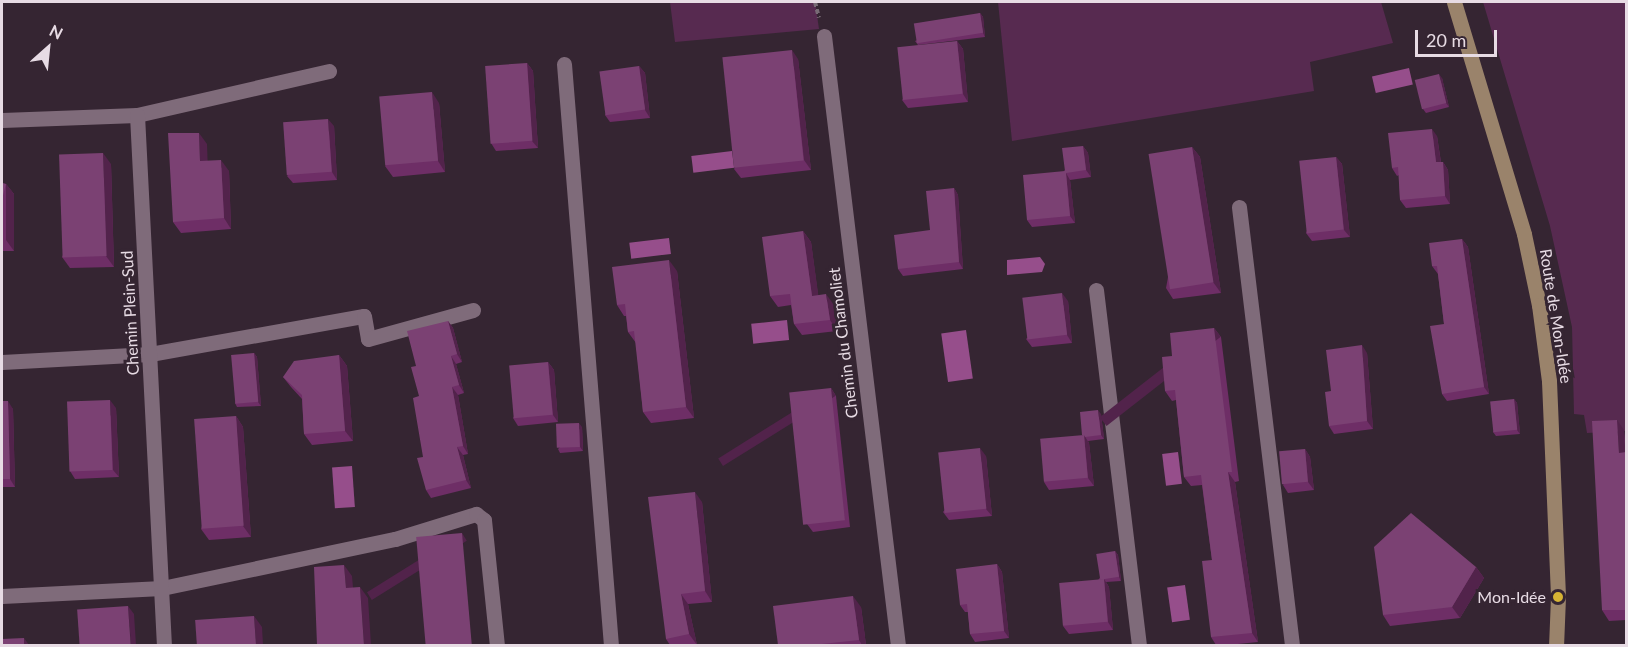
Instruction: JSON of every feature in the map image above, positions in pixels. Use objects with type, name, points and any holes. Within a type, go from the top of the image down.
[{"type":"main road","name":"Route de Mon-Idée","points":[[1454,2],[1524,234],[1539,305],[1552,440],[1558,597],[1556,645]]},
{"type":"street","name":"Chemin du Chamoliet","points":[[824,36],[897,645]]},
{"type":"street","points":[[564,64],[611,645]]},
{"type":"street","points":[[2,120],[137,115],[329,71]]},
{"type":"street","name":"Chemin Plein-Sud","points":[[137,115],[164,645]]},
{"type":"street","points":[[1239,207],[1292,645]]},
{"type":"street","points":[[1096,290],[1139,645]]},
{"type":"street","points":[[2,362],[150,354],[364,316],[368,339],[473,310]]},
{"type":"street","points":[[2,596],[162,588],[395,539],[476,514],[484,520],[497,645]]},
{"type":"shaded area","points":[[670,2],[815,2],[819,29],[675,42]]},
{"type":"shaded area","points":[[998,2],[1381,2],[1393,43],[1310,62],[1314,91],[1012,141]]},
{"type":"shaded area","points":[[1483,2],[1626,2],[1626,431],[1587,433],[1584,415],[1574,414],[1572,327],[1550,226]]},
{"type":"shaded area","points":[[1409,68],[1413,85],[1376,93],[1372,77]]},
{"type":"shaded area","points":[[732,151],[734,168],[693,173],[691,156]]},
{"type":"shaded area","points":[[669,238],[671,254],[631,259],[629,243]]},
{"type":"shaded area","points":[[1040,257],[1045,264],[1042,272],[1007,275],[1007,260]]},
{"type":"shaded area","points":[[787,320],[789,340],[753,344],[751,324]]},
{"type":"shaded area","points":[[966,330],[973,379],[948,382],[941,333]]},
{"type":"shaded area","points":[[1178,452],[1182,484],[1166,486],[1162,454]]},
{"type":"shaded area","points":[[352,466],[355,507],[335,508],[332,467]]},
{"type":"shaded area","points":[[1185,585],[1190,620],[1172,622],[1167,588]]},
{"type":"building","points":[[980,13],[983,33],[917,43],[914,23]]},
{"type":"building","points":[[957,41],[963,94],[903,100],[897,47]]},
{"type":"building","points":[[792,50],[804,160],[734,168],[722,57]]},
{"type":"building","points":[[527,63],[532,141],[491,144],[485,66]]},
{"type":"building","points":[[639,66],[645,110],[606,115],[599,72]]},
{"type":"building","points":[[1439,74],[1446,103],[1422,109],[1415,80]]},
{"type":"building","points":[[432,92],[438,161],[385,165],[379,97]]},
{"type":"building","points":[[328,119],[332,172],[287,175],[283,122]]},
{"type":"building","points":[[1432,129],[1436,162],[1443,162],[1445,196],[1400,200],[1398,167],[1392,168],[1388,133]]},
{"type":"building","points":[[168,133],[199,133],[200,161],[221,160],[224,218],[173,222]]},
{"type":"building","points":[[1083,146],[1086,170],[1066,173],[1070,216],[1027,220],[1023,175],[1065,171],[1062,148]]},
{"type":"building","points":[[1192,147],[1213,282],[1170,289],[1149,154]]},
{"type":"building","points":[[103,153],[107,256],[63,257],[59,155]]},
{"type":"building","points":[[1336,157],[1344,230],[1307,233],[1299,161]]},
{"type":"building","points":[[2,183],[6,184],[2,200]]},
{"type":"building","points":[[954,188],[959,262],[898,269],[894,235],[930,230],[926,191]]},
{"type":"building","points":[[803,231],[812,296],[826,294],[830,320],[794,324],[790,294],[770,296],[762,237]]},
{"type":"building","points":[[1462,239],[1484,387],[1442,394],[1430,326],[1444,324],[1437,266],[1432,266],[1429,243]]},
{"type":"building","points":[[669,260],[686,407],[643,412],[634,331],[628,332],[625,304],[617,305],[612,267]]},
{"type":"building","points":[[1062,293],[1067,335],[1027,340],[1022,298]]},
{"type":"building","points":[[448,321],[457,354],[451,356],[459,385],[452,387],[463,446],[457,447],[466,480],[426,490],[417,458],[423,457],[413,398],[419,396],[411,367],[416,366],[407,331]]},
{"type":"building","points":[[1214,328],[1232,472],[1228,472],[1252,633],[1211,637],[1202,561],[1212,560],[1201,475],[1184,477],[1175,390],[1165,391],[1162,357],[1172,356],[1170,333]]},
{"type":"building","points":[[1362,345],[1367,421],[1329,426],[1325,392],[1331,391],[1326,350]]},
{"type":"building","points":[[254,353],[258,402],[235,404],[231,355]]},
{"type":"building","points":[[339,355],[345,431],[304,434],[302,395],[283,377],[294,361]]},
{"type":"building","points":[[548,362],[553,415],[514,418],[509,365]]},
{"type":"building","points":[[831,388],[845,520],[803,525],[789,392]]},
{"type":"building","points":[[1514,399],[1517,430],[1493,432],[1490,402]]},
{"type":"building","points":[[110,400],[112,470],[69,471],[67,402]]},
{"type":"building","points":[[2,401],[8,401],[10,479],[2,479]]},
{"type":"building","points":[[1098,410],[1101,435],[1085,437],[1082,435],[1080,412]]},
{"type":"building","points":[[236,416],[244,526],[202,529],[194,419]]},
{"type":"building","points":[[1617,420],[1619,453],[1626,452],[1626,610],[1602,610],[1592,421]]},
{"type":"building","points":[[579,423],[580,447],[557,448],[556,424]]},
{"type":"building","points":[[1084,435],[1088,478],[1044,482],[1040,439]]},
{"type":"building","points":[[980,448],[986,509],[945,513],[938,452]]},
{"type":"building","points":[[1305,449],[1308,482],[1282,484],[1279,451]]},
{"type":"building","points":[[695,492],[705,591],[681,594],[689,634],[666,639],[648,497]]},
{"type":"building","points":[[1411,513],[1476,567],[1452,607],[1383,615],[1374,547]]},
{"type":"building","points":[[462,533],[472,645],[426,646],[416,537]]},
{"type":"building","points":[[1115,551],[1119,577],[1100,580],[1096,554]]},
{"type":"building","points":[[997,564],[1004,631],[970,634],[967,604],[960,605],[956,569]]},
{"type":"building","points":[[344,565],[346,588],[360,587],[364,645],[317,645],[314,567]]},
{"type":"building","points":[[1104,579],[1108,622],[1063,626],[1059,583]]},
{"type":"building","points":[[853,596],[859,640],[813,645],[778,645],[773,606]]},
{"type":"building","points":[[128,606],[131,645],[80,646],[77,610]]},
{"type":"building","points":[[254,616],[256,645],[197,646],[195,620]]},
{"type":"building","points":[[24,638],[24,645],[2,645],[2,639]]},
{"type":"place","name":"Mon-Idée","points":[[1558,597]]}]
